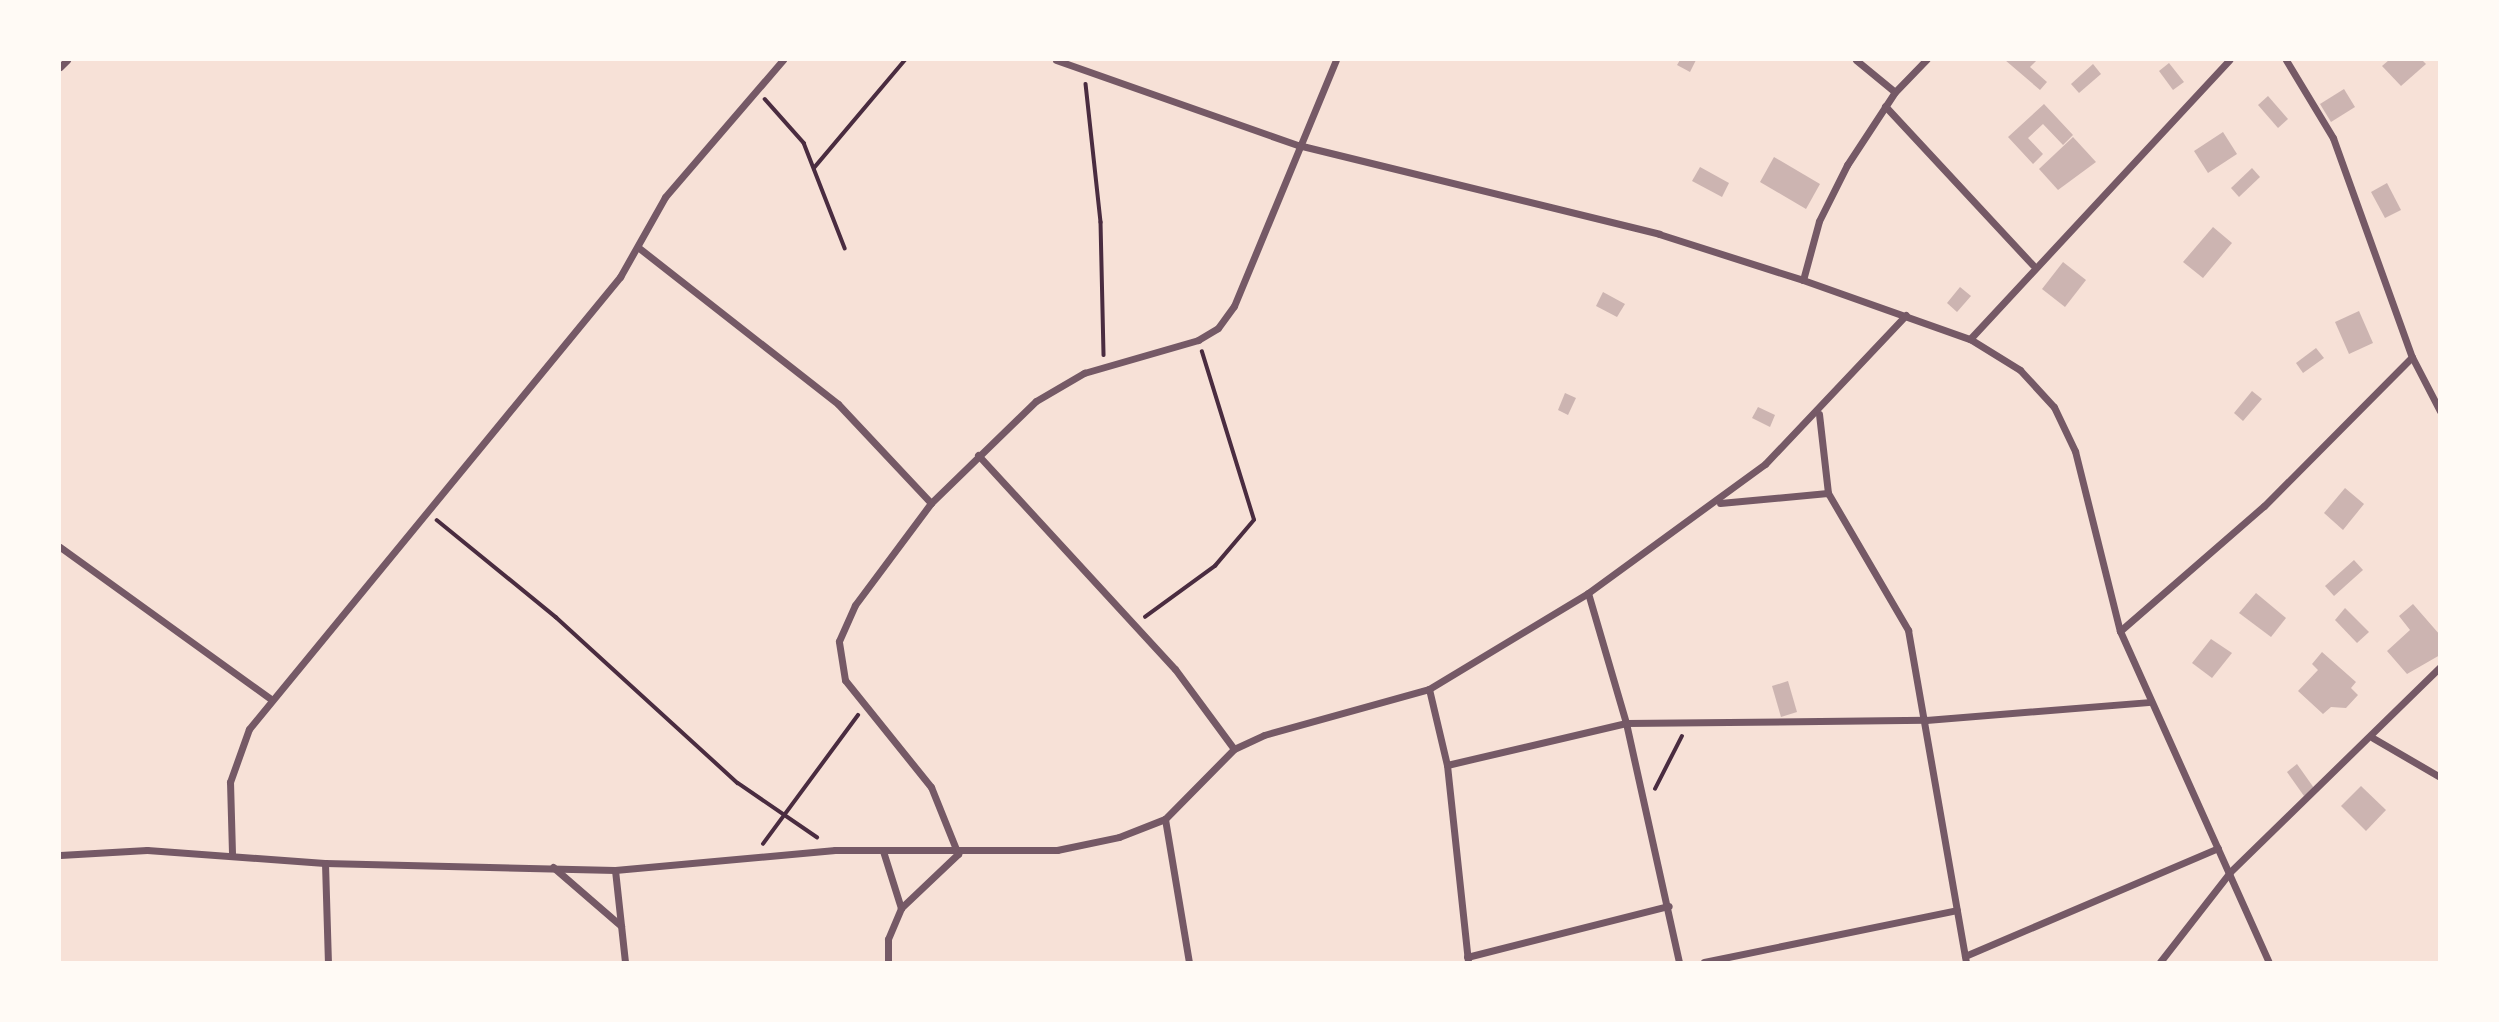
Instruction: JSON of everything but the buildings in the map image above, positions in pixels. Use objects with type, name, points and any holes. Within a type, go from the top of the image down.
[{"type":"street","points":[[60,67],[67,60]]},
{"type":"street","points":[[232,853],[236,754],[272,700],[639,248],[665,197],[783,60]]},
{"type":"street","points":[[1055,60],[1298,145],[1659,234],[1803,280],[1970,339],[2020,370],[2054,407],[2075,451],[2120,632],[2148,702],[2230,872],[2269,962]]},
{"type":"street","points":[[958,854],[932,787],[863,709],[845,680],[839,641],[855,605],[931,503],[978,455],[1057,385],[1198,340],[1234,306],[1298,145],[1336,60]]},
{"type":"street","points":[[1856,60],[1895,92]]},
{"type":"street","points":[[1803,280],[1819,221],[1885,107],[1895,92],[1926,60]]},
{"type":"street","points":[[1970,339],[2033,265],[2229,60]]},
{"type":"street","points":[[2286,60],[2333,138],[2412,357],[2440,411]]},
{"type":"street","points":[[1885,107],[2033,265]]},
{"type":"street","points":[[639,248],[838,404],[931,503]]},
{"type":"street","points":[[60,855],[232,853],[325,863],[615,870],[835,850],[958,854],[1083,845],[1165,819],[1234,750],[1264,735],[1429,689],[1588,593],[1719,503],[1819,414],[1906,315]]},
{"type":"street","points":[[2120,632],[2264,506],[2412,357]]},
{"type":"street","points":[[1819,414],[1828,493],[1908,631],[1926,720],[1966,959],[2218,848]]},
{"type":"street","points":[[978,455],[1135,625],[1234,750]]},
{"type":"street","points":[[1719,503],[1828,493]]},
{"type":"street","points":[[60,547],[272,700]]},
{"type":"street","points":[[1588,593],[1626,723],[1669,906],[1679,962]]},
{"type":"street","points":[[2160,962],[2230,872],[2373,737],[2440,667]]},
{"type":"street","points":[[1429,689],[1447,765],[1467,960],[1669,906]]},
{"type":"street","points":[[1447,765],[1626,723],[1690,725],[1926,720],[2148,702]]},
{"type":"street","points":[[2373,737],[2440,778]]},
{"type":"street","points":[[1165,819],[1189,962]]},
{"type":"street","points":[[883,851],[901,908]]},
{"type":"street","points":[[888,962],[888,939],[901,908],[958,854]]},
{"type":"street","points":[[325,863],[328,962]]},
{"type":"street","points":[[553,867],[621,926]]},
{"type":"street","points":[[615,870],[625,962]]},
{"type":"street","points":[[1704,962],[1957,910]]},
{"type":"path","points":[[814,168],[905,60]]},
{"type":"path","points":[[1085,72],[1101,222],[1104,368]]},
{"type":"path","points":[[755,92],[787,118],[814,168],[845,248]]},
{"type":"path","points":[[1135,625],[1215,566],[1254,520],[1198,340]]},
{"type":"path","points":[[424,510],[556,618],[738,783],[783,811],[835,850]]},
{"type":"path","points":[[754,858],[783,811],[863,709]]},
{"type":"path","points":[[1646,810],[1690,725]]}]
